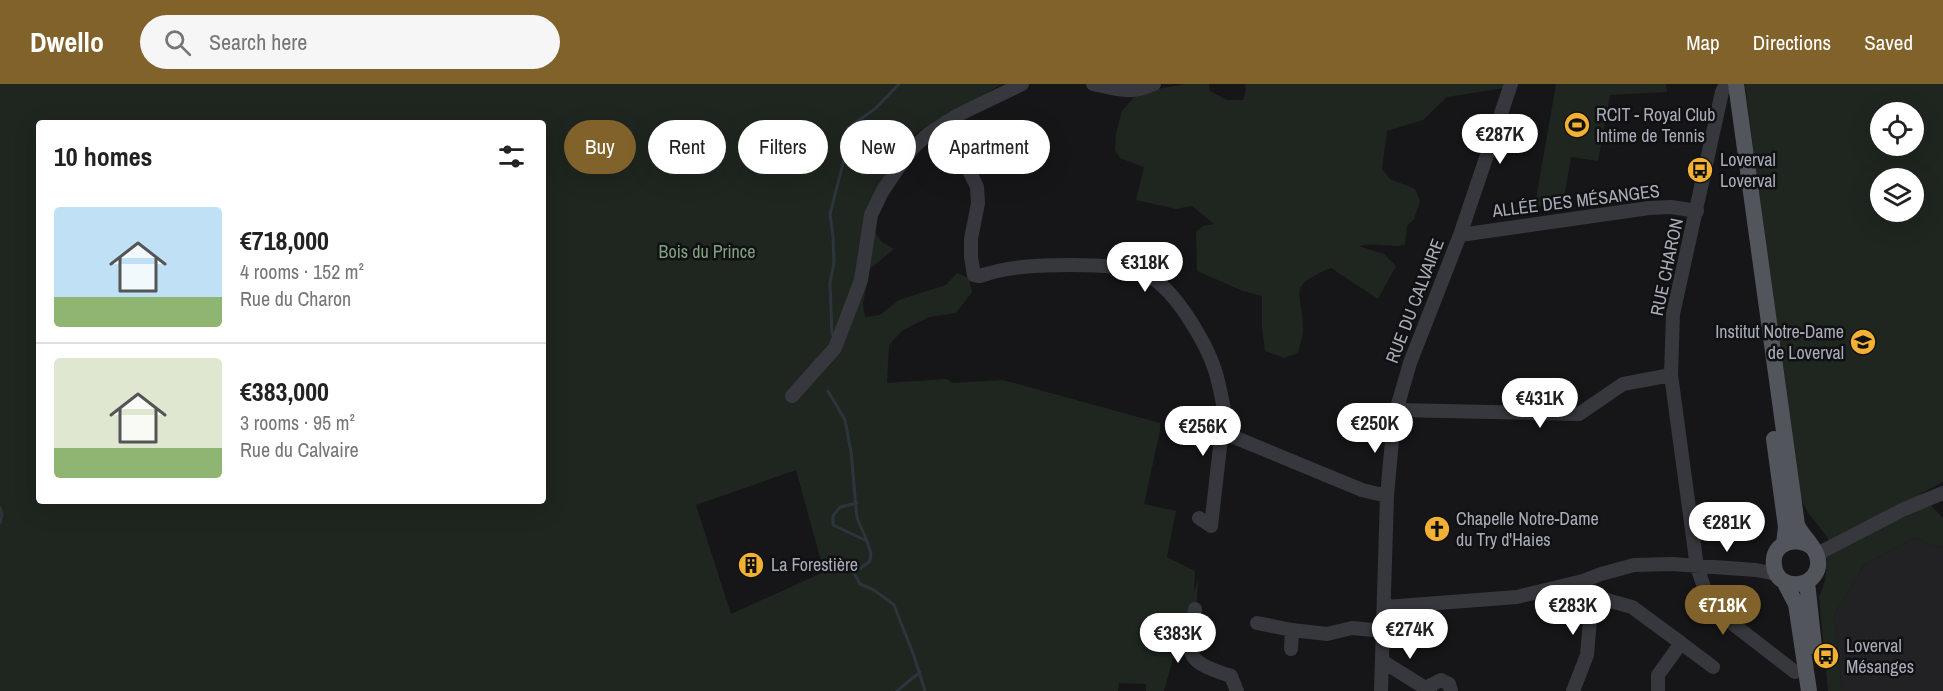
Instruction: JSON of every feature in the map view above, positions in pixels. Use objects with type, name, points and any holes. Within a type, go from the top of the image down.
[{"type":"main road","points":[[1726,84],[1786,527],[1784,544]]},
{"type":"main road","points":[[1736,84],[1797,525],[1815,552],[1816,572],[1807,582],[1796,585],[1778,572]]},
{"type":"main road","points":[[1809,691],[1796,604],[1778,572],[1777,550],[1784,544],[1796,540],[1802,541],[1815,552]]},
{"type":"main road","points":[[1807,582],[1820,691]]},
{"type":"street","points":[[950,120],[1022,84]]},
{"type":"street","points":[[1093,84],[1131,91],[1154,84]]},
{"type":"street","name":"RUE DU CALVAIRE","points":[[1381,691],[1387,496],[1391,445],[1397,410],[1410,363],[1460,235],[1511,84]]},
{"type":"street","name":"RUE CHARON","points":[[1726,84],[1722,92],[1673,314],[1671,375],[1697,567],[1711,607],[1796,672]]},
{"type":"street","points":[[792,396],[835,348],[861,280],[867,233],[872,215],[882,192],[912,149],[928,134]]},
{"type":"street","points":[[971,174],[977,187],[978,202],[971,239],[974,275],[980,276],[1016,266],[1073,265],[1120,269],[1151,278],[1166,290],[1187,316],[1207,354],[1216,375],[1229,435]]},
{"type":"street","name":"ALLÉE DES MÉSANGES","points":[[1460,235],[1649,208],[1671,207],[1697,211]]},
{"type":"street","points":[[1397,410],[1579,414],[1623,384],[1671,375]]},
{"type":"street","points":[[1199,518],[1211,526],[1221,438],[1229,435],[1362,490],[1387,496]]},
{"type":"street","points":[[1815,552],[1823,551],[1902,510],[1943,492]]},
{"type":"street","points":[[1584,588],[1601,574],[1634,565],[1672,564],[1778,572]]},
{"type":"street","points":[[1573,691],[1587,655],[1590,620],[1584,588]]},
{"type":"street","points":[[1385,607],[1516,597],[1584,588],[1632,607],[1713,667]]},
{"type":"street","points":[[1195,609],[1190,638],[1190,652],[1194,660],[1231,676],[1237,691]]},
{"type":"street","points":[[1257,623],[1327,634],[1352,628],[1384,631]]},
{"type":"street","points":[[1291,649],[1292,630]]},
{"type":"street","points":[[1658,691],[1658,675],[1681,643]]},
{"type":"street","points":[[1382,662],[1427,689],[1442,680],[1449,684],[1452,691]]},
{"type":"shaded area","points":[[1913,538],[1941,548],[1943,545],[1943,691],[1842,691],[1834,615],[1864,565]]},
{"type":"green space","name":"Bois du Prince","points":[[0,84],[1003,84],[938,120],[928,120],[928,126],[916,133],[916,120],[840,120],[840,174],[889,174],[870,225],[882,242],[894,249],[870,269],[863,304],[865,317],[880,315],[899,300],[946,285],[957,273],[969,278],[972,292],[956,313],[929,317],[903,330],[889,345],[887,383],[947,379],[952,383],[1003,380],[1160,423],[1144,504],[1176,511],[1167,557],[1195,571],[1194,593],[1198,579],[1195,645],[1173,659],[1164,691],[1146,691],[1146,684],[1119,683],[1118,691],[0,691]],"holes":[[[796,470],[824,572],[731,614],[696,505]]]},
{"type":"green space","points":[[1185,84],[1209,84],[1210,91],[1227,100],[1243,100],[1245,84],[1505,84],[1504,88],[1447,97],[1423,120],[1387,131],[1382,169],[1390,179],[1415,189],[1420,201],[1414,219],[1407,226],[1405,245],[1359,246],[1384,254],[1396,266],[1378,299],[1331,268],[1307,280],[1300,291],[1303,330],[1298,353],[1284,358],[1265,351],[1262,296],[1243,291],[1197,271],[1196,232],[1203,226],[1214,224],[1192,206],[1176,209],[1136,200],[1144,167],[1120,158],[1115,150],[1116,133],[1122,111],[1135,96],[1152,90]]},
{"type":"green space","name":"RCIT - Royal Club Intime de Tennis","points":[[1556,84],[1666,84],[1667,92],[1610,95],[1598,161],[1571,157],[1562,210],[1535,205]]},
{"type":"green space","name":"Institut Notre-Dame de Loverval","points":[[1745,84],[1943,84],[1943,482],[1920,494],[1943,518],[1943,545],[1941,548],[1913,538],[1864,565],[1834,615],[1842,691],[1828,691],[1819,597],[1825,581],[1828,538],[1807,511],[1797,491]]},
{"type":"waterway","points":[[835,337],[832,334],[830,283],[834,262],[830,214],[847,148],[848,128],[876,108],[899,84]]},
{"type":"waterway","points":[[828,391],[845,420],[851,452],[857,518],[871,554],[870,561],[854,573],[860,584],[874,590],[894,605],[925,691]]},
{"type":"waterway","points":[[857,503],[840,507],[833,516],[833,525],[867,541]]},
{"type":"waterway","points":[[0,508],[2,515],[0,523]]},
{"type":"waterway","points":[[897,691],[920,672]]},
{"type":"place","name":"RCIT - Royal Club Intime de Tennis","points":[[1577,125]]},
{"type":"place","name":"Loverval Loverval","points":[[1700,170]]},
{"type":"place","name":"Institut Notre-Dame de Loverval","points":[[1863,342]]},
{"type":"place","name":"Chapelle Notre-Dame du Try d'Haies","points":[[1437,529]]},
{"type":"place","name":"La Forestière","points":[[751,565]]},
{"type":"place","name":"Loverval Mésanges","points":[[1826,656]]}]
